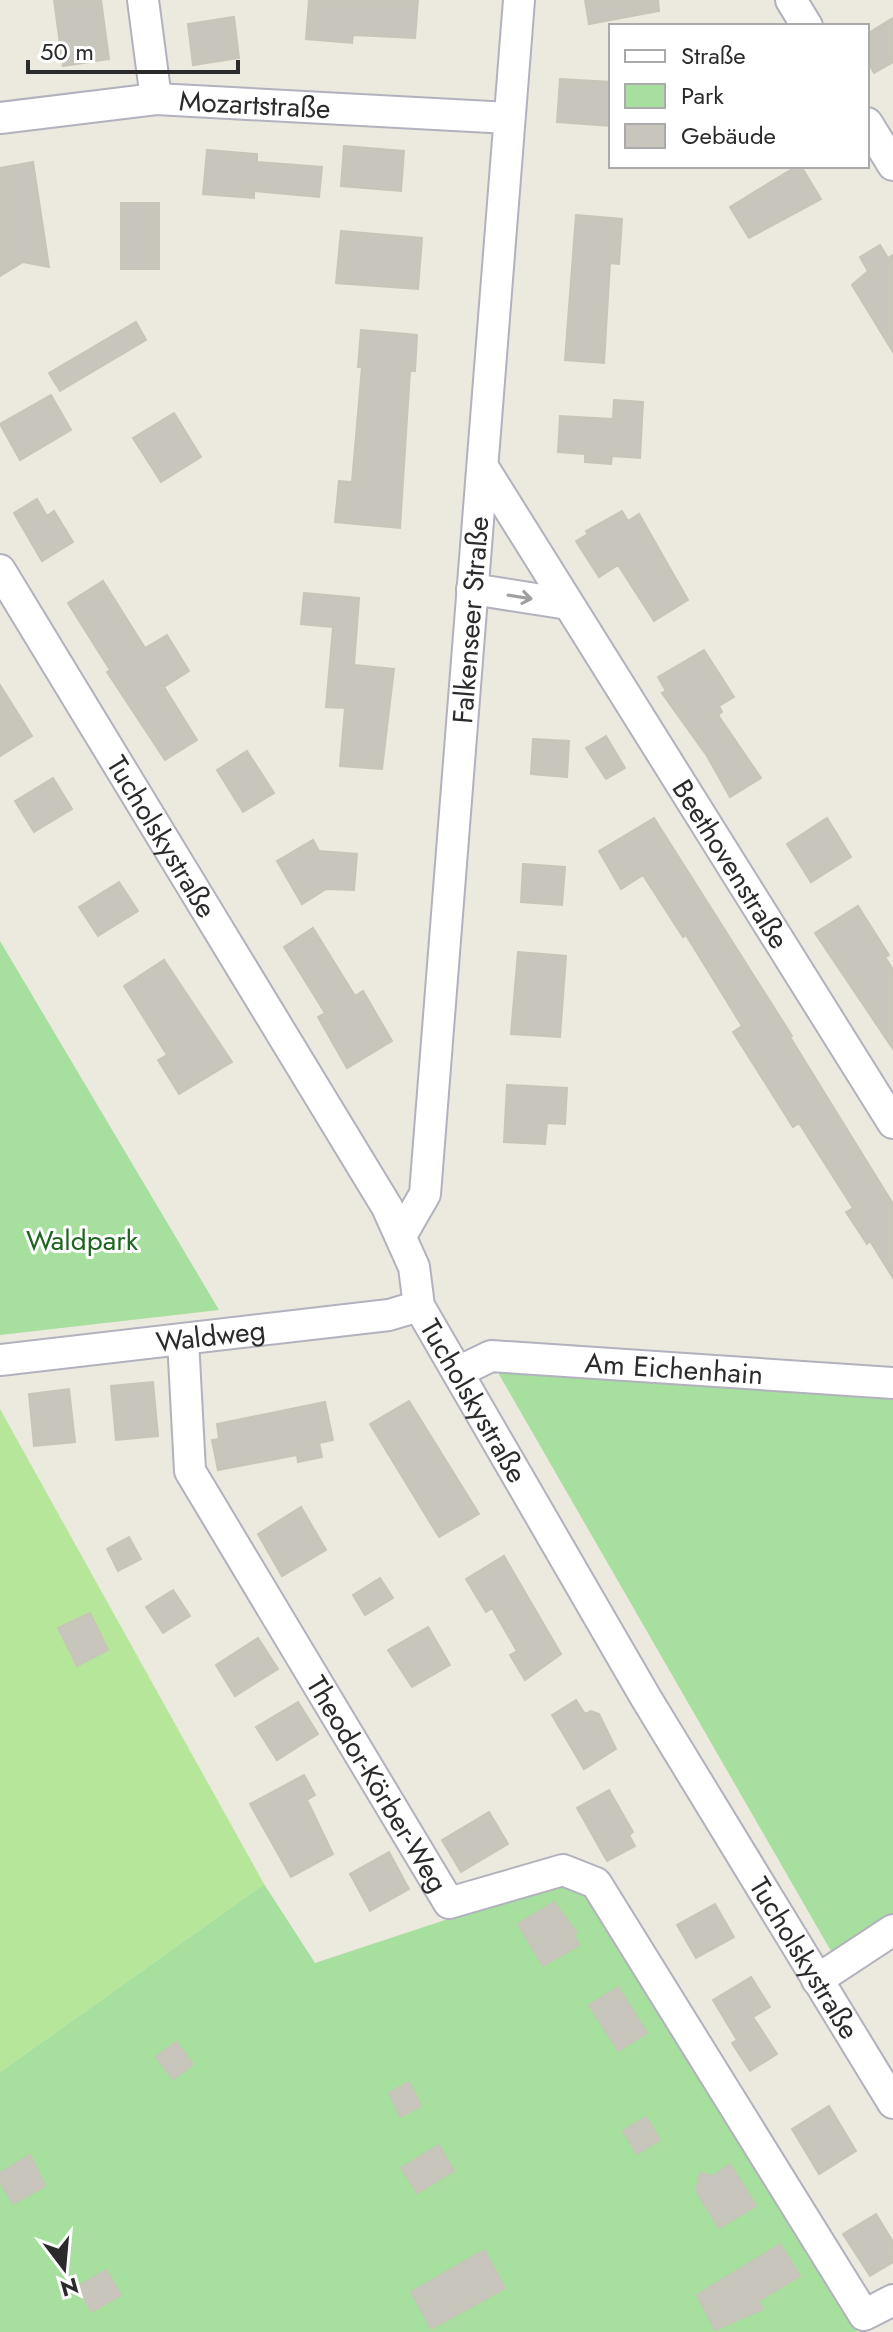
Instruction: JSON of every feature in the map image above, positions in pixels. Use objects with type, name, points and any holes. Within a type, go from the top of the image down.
[{"type":"street","points":[[143,0],[156,99]]},
{"type":"street","name":"Falkenseer Straße","points":[[402,1234],[425,1194],[519,0]]},
{"type":"street","points":[[791,0],[806,24]]},
{"type":"street","name":"Mozartstraße","points":[[0,118],[156,99],[509,118]]},
{"type":"street","points":[[869,126],[893,165]]},
{"type":"street","name":"Beethovenstraße","points":[[483,467],[893,1123]]},
{"type":"street","name":"Tucholskystraße","points":[[0,570],[402,1234],[414,1267],[419,1306],[646,1698],[893,2103]]},
{"type":"street","points":[[472,589],[568,604]]},
{"type":"street","name":"Waldweg","points":[[0,1360],[389,1315],[419,1306]]},
{"type":"street","name":"Theodor-Körber-Weg","points":[[183,1340],[190,1471],[449,1903],[563,1870],[596,1883],[864,2315],[893,2300]]},
{"type":"street","name":"Am Eichenhain","points":[[458,1372],[491,1356],[893,1383]]},
{"type":"street","points":[[817,1980],[893,1930]]},
{"type":"green space","name":"Waldpark","points":[[0,941],[219,1310],[0,1335]]},
{"type":"green space","points":[[489,1357],[893,1383],[893,1930],[839,1965]]},
{"type":"green space","points":[[0,1409],[264,1884],[0,2072]]},
{"type":"green space","points":[[557,1883],[586,1891],[858,2332],[0,2332],[0,2072],[264,1884],[315,1963]]},
{"type":"building","points":[[54,0],[101,0],[109,59],[63,66]]},
{"type":"building","points":[[309,0],[418,0],[415,38],[353,35],[352,43],[306,39]]},
{"type":"building","points":[[585,0],[658,0],[659,11],[589,24]]},
{"type":"building","points":[[234,17],[239,58],[193,65],[188,24]]},
{"type":"building","points":[[893,18],[893,62],[874,73],[869,64],[869,33]]},
{"type":"building","points":[[560,79],[609,82],[609,126],[557,122]]},
{"type":"building","points":[[344,146],[404,151],[401,191],[341,186]]},
{"type":"building","points":[[207,150],[257,154],[257,162],[322,167],[319,197],[254,191],[254,198],[203,194]]},
{"type":"building","points":[[33,162],[49,267],[23,262],[0,276],[0,168]]},
{"type":"building","points":[[794,168],[802,168],[821,199],[749,238],[730,207]]},
{"type":"building","points":[[121,203],[159,203],[159,269],[121,269]]},
{"type":"building","points":[[576,215],[622,219],[619,264],[610,263],[604,363],[565,360]]},
{"type":"building","points":[[341,231],[422,238],[418,289],[336,283]]},
{"type":"building","points":[[880,245],[888,258],[893,255],[893,352],[852,285],[868,271],[860,257]]},
{"type":"building","points":[[136,322],[146,340],[60,391],[49,373]]},
{"type":"building","points":[[361,330],[417,335],[415,371],[410,371],[400,528],[335,522],[339,481],[352,482],[362,367],[358,367]]},
{"type":"building","points":[[51,395],[71,430],[20,460],[0,424]]},
{"type":"building","points":[[614,400],[643,402],[640,458],[612,456],[611,464],[585,462],[585,454],[558,452],[560,416],[613,419]]},
{"type":"building","points":[[174,413],[201,457],[161,482],[133,438]]},
{"type":"building","points":[[37,499],[47,516],[54,511],[73,542],[42,561],[14,513]]},
{"type":"building","points":[[622,511],[628,521],[639,514],[688,600],[654,621],[618,565],[599,577],[576,541],[588,534],[586,531]]},
{"type":"building","points":[[103,581],[145,648],[167,635],[189,671],[164,687],[197,740],[165,760],[107,672],[110,670],[68,603]]},
{"type":"building","points":[[304,593],[359,598],[354,665],[394,669],[382,769],[340,766],[345,708],[326,707],[333,627],[301,624]]},
{"type":"building","points":[[704,650],[734,697],[719,706],[722,712],[718,715],[761,778],[730,797],[707,756],[662,693],[666,691],[658,677]]},
{"type":"building","points":[[0,685],[32,736],[0,756]]},
{"type":"building","points":[[606,736],[625,768],[606,779],[586,748]]},
{"type":"building","points":[[533,739],[569,741],[567,777],[531,774]]},
{"type":"building","points":[[247,751],[274,793],[243,812],[217,770]]},
{"type":"building","points":[[53,778],[72,809],[34,832],[15,801]]},
{"type":"building","points":[[654,818],[792,1036],[893,1204],[893,1278],[870,1241],[867,1244],[846,1212],[853,1208],[799,1123],[793,1127],[733,1032],[742,1026],[686,935],[683,937],[643,875],[621,889],[599,851]]},
{"type":"building","points":[[827,818],[851,857],[811,882],[787,844]]},
{"type":"building","points":[[313,840],[319,851],[357,854],[354,890],[326,889],[302,904],[277,861]]},
{"type":"building","points":[[523,864],[565,867],[562,905],[521,902]]},
{"type":"building","points":[[119,882],[138,911],[98,936],[79,907]]},
{"type":"building","points":[[858,906],[889,955],[885,957],[893,970],[893,1049],[815,933]]},
{"type":"building","points":[[313,928],[355,996],[363,991],[392,1041],[347,1068],[318,1017],[325,1013],[284,947]]},
{"type":"building","points":[[518,952],[566,956],[560,1037],[511,1034]]},
{"type":"building","points":[[164,960],[232,1062],[179,1094],[158,1060],[167,1055],[124,986]]},
{"type":"building","points":[[507,1085],[567,1088],[565,1124],[547,1123],[545,1144],[504,1142]]},
{"type":"building","points":[[153,1382],[158,1436],[116,1440],[111,1386]]},
{"type":"building","points":[[69,1389],[75,1442],[34,1446],[29,1394]]},
{"type":"building","points":[[409,1401],[479,1514],[439,1537],[370,1424]]},
{"type":"building","points":[[325,1402],[333,1440],[319,1443],[322,1457],[298,1462],[297,1455],[218,1470],[212,1440],[219,1439],[217,1424]]},
{"type":"building","points":[[301,1507],[326,1550],[282,1576],[258,1534]]},
{"type":"building","points":[[129,1537],[141,1559],[118,1571],[107,1549]]},
{"type":"building","points":[[504,1556],[561,1654],[525,1680],[510,1655],[517,1651],[492,1608],[486,1612],[466,1579]]},
{"type":"building","points":[[380,1578],[393,1598],[365,1615],[353,1595]]},
{"type":"building","points":[[173,1590],[190,1616],[163,1633],[146,1607]]},
{"type":"building","points":[[90,1613],[108,1650],[77,1666],[58,1628]]},
{"type":"building","points":[[428,1627],[450,1665],[412,1687],[388,1650]]},
{"type":"building","points":[[258,1638],[278,1669],[235,1696],[216,1665]]},
{"type":"building","points":[[576,1700],[585,1714],[591,1711],[599,1714],[616,1749],[584,1769],[552,1715]]},
{"type":"building","points":[[298,1702],[318,1734],[277,1760],[256,1727]]},
{"type":"building","points":[[304,1775],[315,1795],[307,1800],[333,1854],[291,1877],[250,1804]]},
{"type":"building","points":[[609,1790],[633,1832],[629,1835],[635,1846],[607,1861],[577,1808]]},
{"type":"building","points":[[489,1812],[508,1844],[461,1872],[442,1840]]},
{"type":"building","points":[[389,1852],[409,1889],[370,1911],[350,1874]]},
{"type":"building","points":[[554,1902],[577,1933],[574,1935],[579,1945],[543,1966],[518,1924]]},
{"type":"building","points":[[715,1904],[734,1937],[696,1958],[677,1925]]},
{"type":"building","points":[[751,1977],[770,2007],[753,2017],[777,2054],[750,2071],[732,2043],[737,2040],[713,2000]]},
{"type":"building","points":[[618,1987],[647,2033],[618,2051],[589,2005]]},
{"type":"building","points":[[176,2042],[193,2064],[173,2079],[156,2057]]},
{"type":"building","points":[[409,2082],[421,2106],[400,2117],[389,2093]]},
{"type":"building","points":[[829,2106],[856,2151],[819,2174],[792,2129]]},
{"type":"building","points":[[646,2117],[660,2140],[637,2154],[623,2131]]},
{"type":"building","points":[[439,2145],[454,2171],[417,2193],[401,2168]]},
{"type":"building","points":[[30,2155],[45,2186],[13,2204],[0,2182],[0,2173]]},
{"type":"building","points":[[730,2164],[756,2206],[719,2228],[696,2191],[700,2173],[713,2176]]},
{"type":"building","points":[[876,2214],[893,2242],[893,2262],[870,2276],[843,2234]]},
{"type":"building","points":[[780,2244],[800,2276],[758,2301],[763,2309],[715,2330],[697,2295]]},
{"type":"building","points":[[484,2250],[505,2288],[431,2329],[411,2292]]},
{"type":"building","points":[[106,2270],[121,2295],[92,2312],[77,2287]]}]
